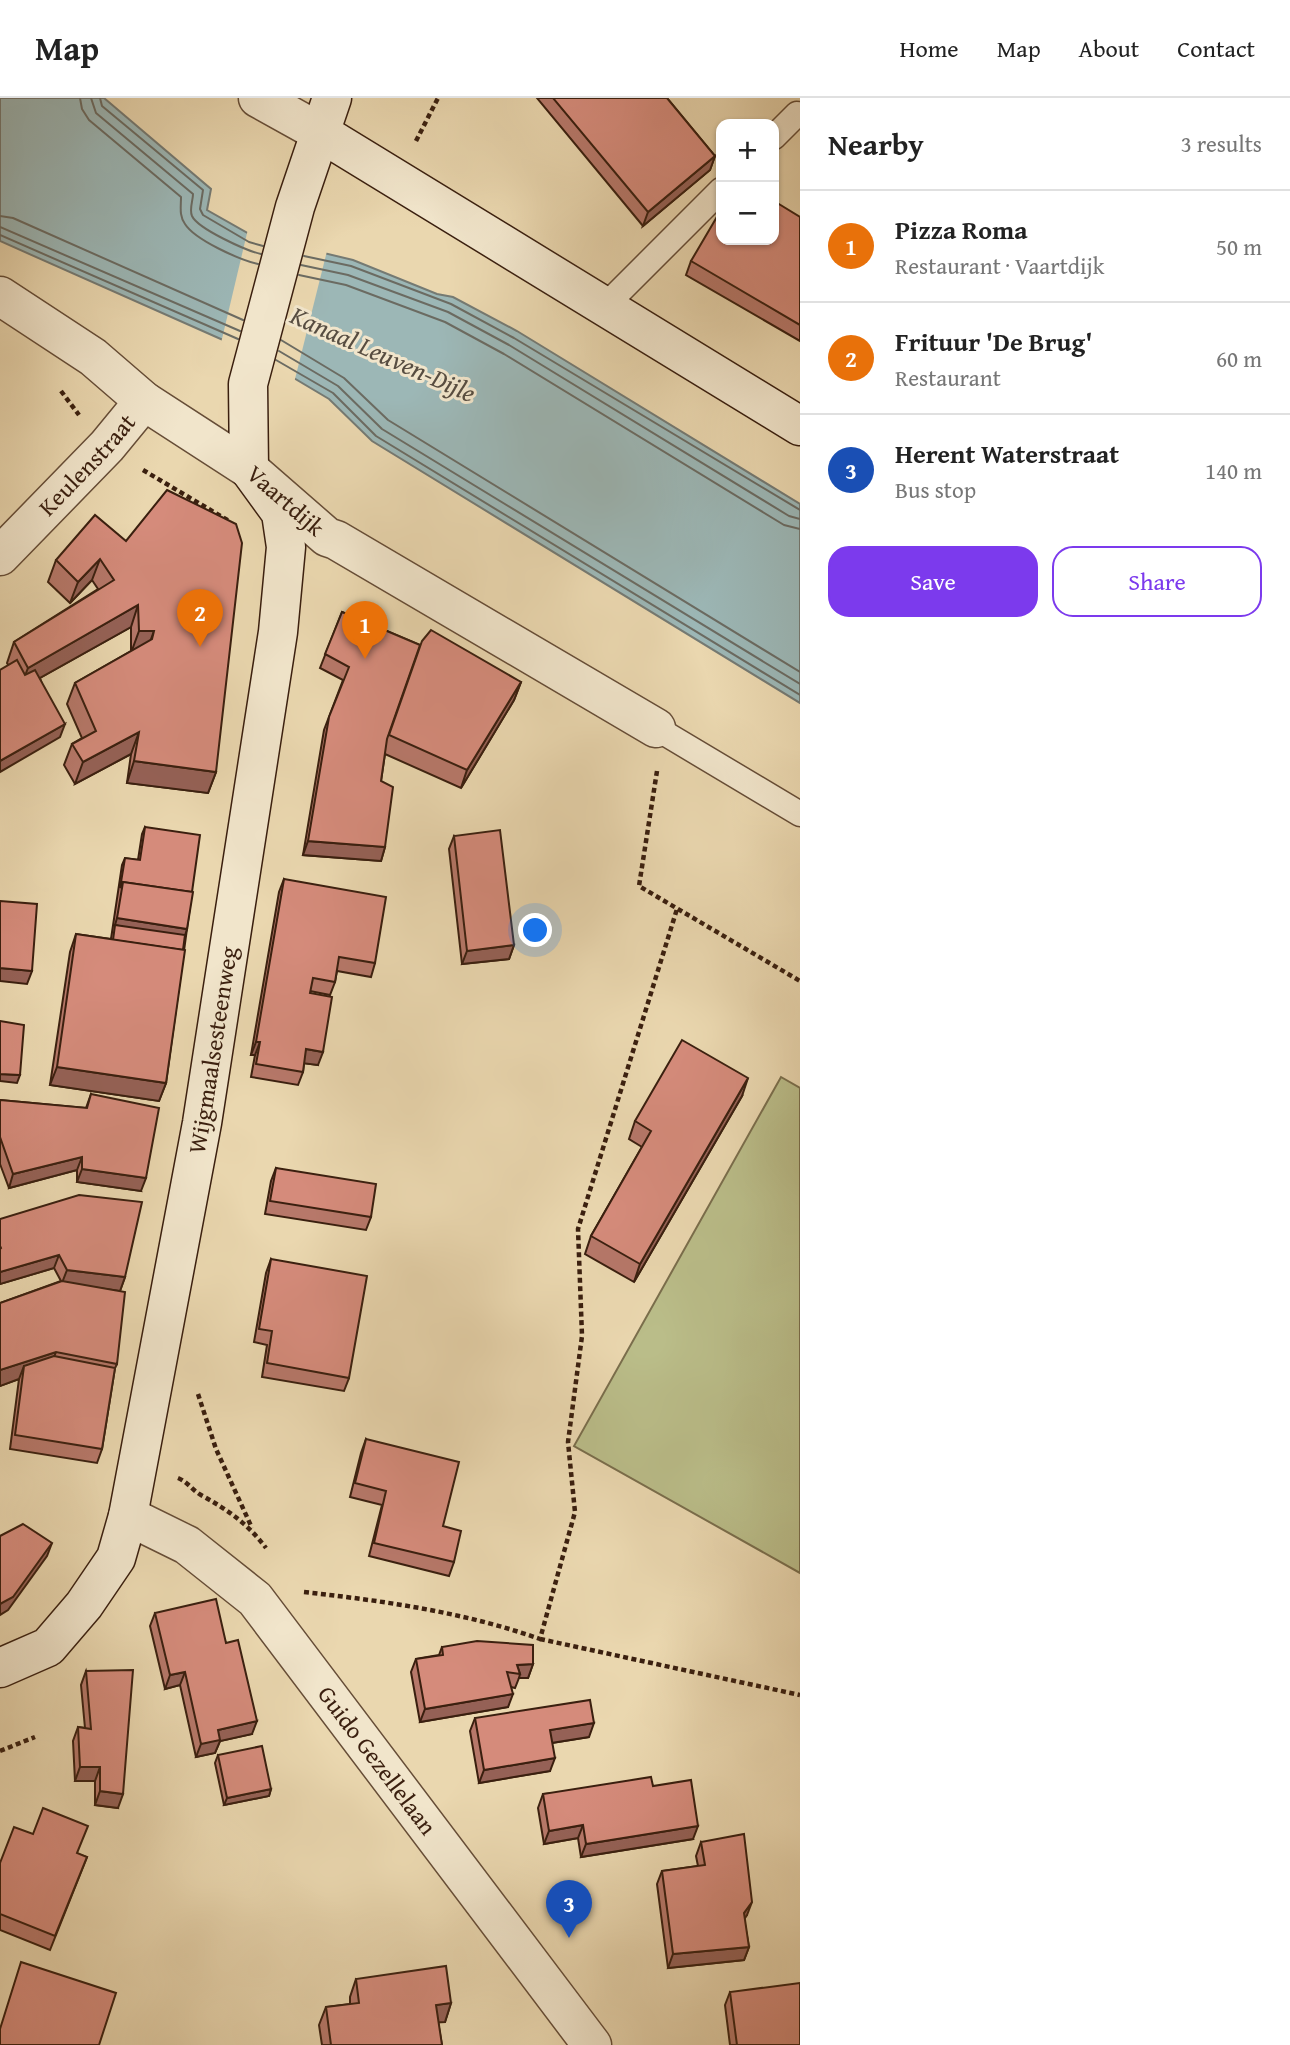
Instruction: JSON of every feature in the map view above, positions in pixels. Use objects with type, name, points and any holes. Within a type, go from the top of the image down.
[{"type":"street","points":[[258,98],[326,116],[607,305],[800,426]]},
{"type":"street","points":[[249,469],[248,384],[295,207],[326,116]]},
{"type":"street","name":"Vaartdijk","points":[[0,296],[93,357],[144,401],[249,469],[327,537],[656,728]]},
{"type":"street","name":"Keulenstraat","points":[[0,556],[107,446],[144,401]]},
{"type":"street","name":"Wijgmaalsesteenweg","points":[[0,1668],[48,1647],[84,1605],[116,1558],[128,1516],[202,1123],[278,632],[286,547],[281,513],[249,469]]},
{"type":"street","name":"Guido Gezellelaan","points":[[128,1516],[187,1545],[255,1599],[592,2045]]},
{"type":"lane","points":[[779,132],[797,114],[800,115]]},
{"type":"lane","points":[[607,305],[716,195]]},
{"type":"lane","points":[[656,728],[800,814]]},
{"type":"path","points":[[414,144],[438,98]]},
{"type":"path","points":[[142,469],[240,527]]},
{"type":"path","points":[[656,728],[657,774],[639,886],[800,981]]},
{"type":"path","points":[[540,1639],[575,1512],[568,1442],[582,1336],[578,1229],[677,909]]},
{"type":"path","points":[[196,1390],[216,1450],[252,1529]]},
{"type":"path","points":[[255,1599],[304,1592],[384,1602],[496,1623],[540,1639],[800,1695]]},
{"type":"path","points":[[0,1751],[36,1737]]},
{"type":"green space","points":[[781,1077],[800,1088],[800,1573],[574,1446]]},
{"type":"water","name":"Kanaal Leuven-Dijle","points":[[0,98],[104,98],[211,189],[207,210],[253,236],[353,260],[437,294],[453,297],[517,331],[800,504],[800,703],[372,441],[329,399],[250,352],[0,241]]},
{"type":"pier","points":[[248,229],[327,251],[294,383],[221,343]]},
{"type":"building","points":[[553,98],[667,98],[715,156],[648,212]]},
{"type":"building","points":[[779,204],[800,217],[800,325],[691,261],[716,218],[716,245],[779,245]]},
{"type":"building","points":[[167,490],[236,524],[242,543],[216,772],[134,761],[139,732],[83,762],[72,744],[96,731],[75,683],[152,639],[154,631],[139,631],[138,605],[28,668],[14,642],[114,580],[100,559],[78,582],[56,560],[95,515],[126,541]]},
{"type":"building","points":[[342,612],[420,645],[387,739],[381,781],[393,787],[385,847],[308,841],[329,717],[349,667],[325,654]]},
{"type":"building","points":[[431,630],[521,682],[467,770],[389,735],[422,641]]},
{"type":"building","points":[[17,660],[25,675],[35,670],[65,724],[0,761],[0,670]]},
{"type":"building","points":[[145,827],[200,835],[192,892],[123,882],[120,888],[125,858],[140,860]]},
{"type":"building","points":[[500,830],[514,945],[467,951],[454,836]]},
{"type":"building","points":[[284,879],[386,897],[375,963],[339,957],[335,982],[313,978],[310,993],[332,997],[323,1052],[306,1049],[303,1072],[256,1064],[260,1042],[256,1042]]},
{"type":"building","points":[[123,882],[193,892],[187,929],[117,918]]},
{"type":"building","points":[[0,901],[37,904],[32,971],[0,968]]},
{"type":"building","points":[[115,925],[185,935],[183,950],[113,940]]},
{"type":"building","points":[[76,934],[185,950],[166,1083],[57,1067]]},
{"type":"building","points":[[0,1021],[24,1025],[20,1075],[0,1074]]},
{"type":"building","points":[[682,1040],[748,1078],[640,1264],[591,1236],[651,1131],[635,1121]]},
{"type":"building","points":[[91,1094],[159,1108],[146,1178],[82,1169],[82,1157],[13,1174],[0,1137],[0,1100],[87,1108]]},
{"type":"building","points":[[276,1168],[376,1184],[371,1217],[270,1201]]},
{"type":"building","points":[[79,1195],[142,1202],[125,1277],[67,1270],[59,1255],[0,1272],[0,1219]]},
{"type":"building","points":[[271,1259],[367,1276],[349,1378],[267,1363],[272,1331],[259,1329]]},
{"type":"building","points":[[62,1281],[125,1292],[117,1364],[56,1352],[0,1370],[0,1303]]},
{"type":"building","points":[[54,1356],[115,1368],[102,1449],[15,1435],[24,1366]]},
{"type":"building","points":[[366,1439],[459,1462],[443,1526],[461,1531],[454,1562],[374,1543],[386,1491],[355,1483]]},
{"type":"building","points":[[23,1524],[52,1543],[13,1597],[0,1604],[0,1536]]},
{"type":"building","points":[[216,1599],[226,1643],[238,1640],[257,1721],[218,1730],[220,1740],[201,1744],[185,1672],[170,1675],[155,1613]]},
{"type":"building","points":[[477,1641],[533,1645],[533,1664],[517,1665],[520,1674],[507,1672],[513,1694],[425,1709],[416,1659],[443,1655],[442,1647]]},
{"type":"building","points":[[133,1670],[123,1794],[100,1791],[100,1767],[80,1767],[78,1727],[91,1729],[86,1671]]},
{"type":"building","points":[[590,1700],[594,1723],[550,1730],[555,1758],[484,1770],[475,1718]]},
{"type":"building","points":[[262,1746],[271,1789],[227,1798],[218,1755]]},
{"type":"building","points":[[651,1777],[653,1786],[691,1780],[698,1826],[586,1844],[583,1825],[549,1831],[543,1794]]},
{"type":"building","points":[[43,1808],[88,1826],[77,1853],[87,1857],[55,1936],[0,1914],[0,1863],[14,1827],[33,1834]]},
{"type":"building","points":[[744,1834],[752,1902],[744,1913],[749,1947],[673,1954],[662,1871],[705,1865],[701,1842]]},
{"type":"building","points":[[21,1962],[116,1993],[99,2045],[0,2045],[0,2029]]},
{"type":"building","points":[[446,1966],[451,2003],[436,2005],[442,2045],[331,2045],[326,2007],[359,2003],[356,1979]]},
{"type":"building","points":[[800,1983],[800,2045],[737,2045],[730,1992]]},
{"type":"place","name":"Frituur 'De Brug'","points":[[200,647]]},
{"type":"place","name":"Pizza Roma","points":[[365,659]]},
{"type":"place","name":"Herent Waterstraat","points":[[569,1938]]}]
